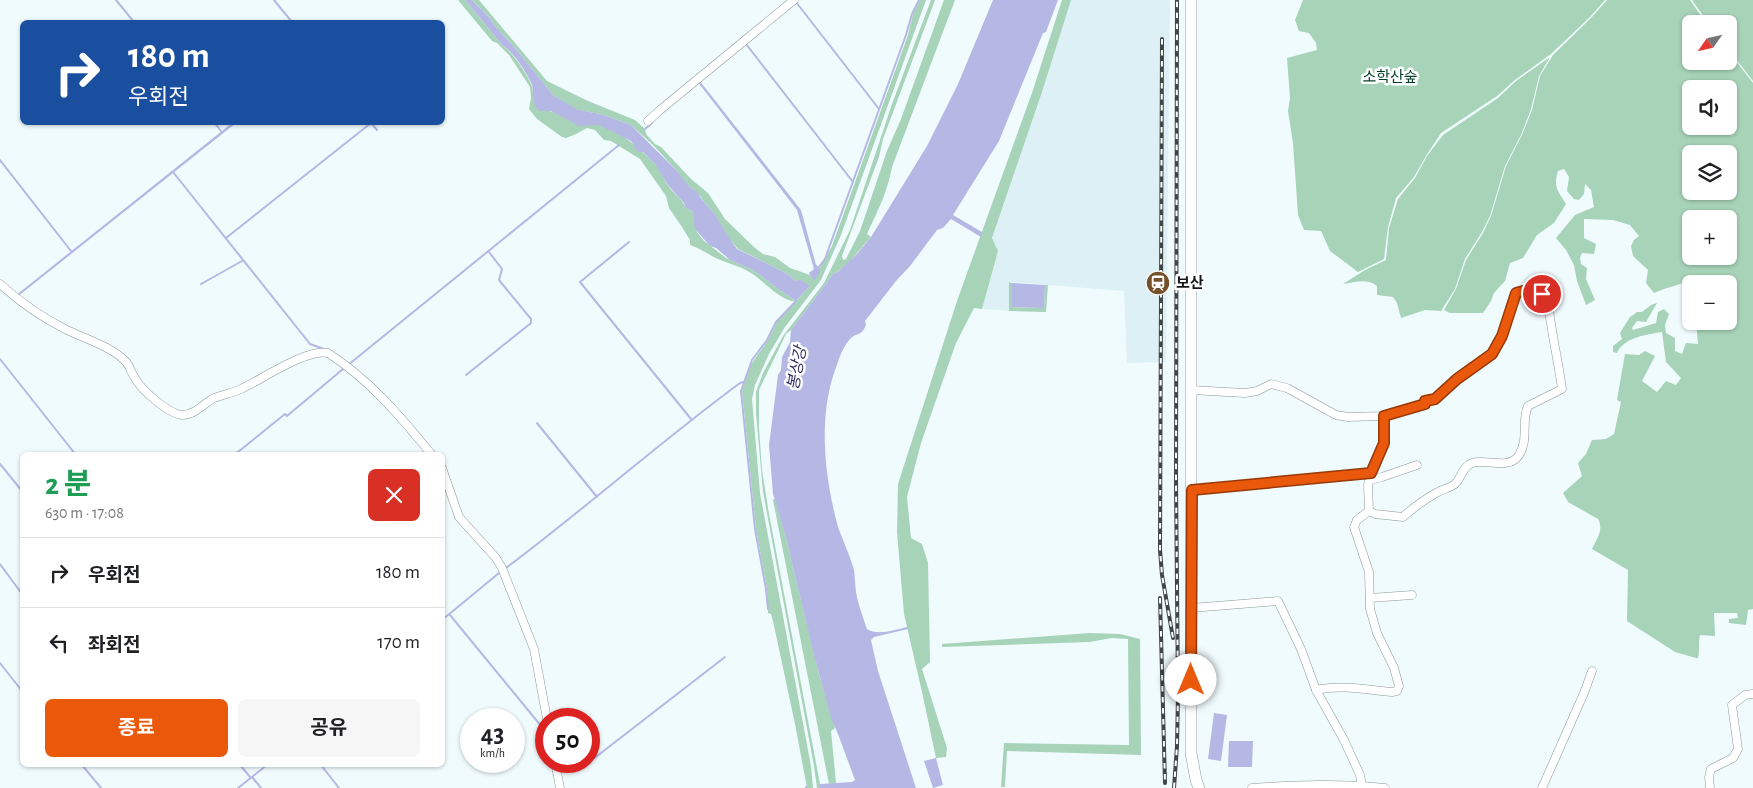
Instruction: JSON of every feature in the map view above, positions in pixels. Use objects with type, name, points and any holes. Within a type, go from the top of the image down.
[{"type":"main road","points":[[1191,0],[1191,752],[1199,788]]},
{"type":"street","points":[[648,122],[660,110],[794,0]]},
{"type":"street","points":[[0,284],[23,304],[52,322],[108,349],[126,361],[135,379],[148,393],[170,411],[177,414],[182,415],[192,412],[213,399],[246,386],[307,356],[322,352],[328,353],[379,394],[401,416],[430,452]]},
{"type":"street","points":[[1191,390],[1245,393],[1257,391],[1271,384],[1287,388],[1336,415],[1348,417],[1384,416],[1425,404],[1425,401],[1435,399],[1457,379],[1492,354],[1502,336],[1516,293],[1530,289],[1542,294],[1547,300],[1558,356],[1562,389],[1528,406],[1525,412],[1526,433],[1519,456],[1513,461],[1504,464],[1478,462],[1470,464],[1463,470],[1454,485],[1419,503],[1403,517],[1375,514],[1369,511]]},
{"type":"street","points":[[1369,511],[1368,484],[1384,443],[1384,416]]},
{"type":"street","points":[[1192,490],[1370,476],[1382,477],[1417,465]]},
{"type":"street","points":[[445,477],[459,517],[496,558],[502,568],[534,649],[545,708]]},
{"type":"street","points":[[1316,690],[1335,687],[1397,691],[1399,686],[1394,668],[1370,610],[1367,565],[1354,527],[1357,520],[1369,511]]},
{"type":"street","points":[[1370,598],[1412,595]]},
{"type":"street","points":[[1191,608],[1278,601],[1301,650],[1316,690],[1344,740],[1360,775],[1362,786]]},
{"type":"street","points":[[1542,788],[1592,671]]},
{"type":"street","points":[[1710,788],[1709,777],[1712,769],[1733,758],[1738,749],[1732,705],[1745,695],[1753,694]]},
{"type":"street","points":[[557,773],[560,788]]},
{"type":"street","points":[[1252,788],[1310,785],[1385,788]]},
{"type":"shaded area","points":[[1070,0],[1170,0],[1166,362],[1127,363],[1124,291],[1010,282],[1009,311],[982,309],[998,251],[992,238],[1042,92]]},
{"type":"green space","points":[[458,0],[465,0],[503,46],[515,57],[529,80],[534,101],[542,111],[555,113],[577,124],[600,125],[630,141],[655,164],[669,187],[681,199],[685,207],[693,212],[697,232],[703,240],[726,258],[753,270],[796,301],[786,299],[745,270],[690,245],[690,240],[669,208],[666,196],[640,159],[611,141],[604,140],[595,130],[587,128],[566,138],[537,119],[529,109],[530,87],[509,55],[497,43],[492,41]]},
{"type":"green space","points":[[472,0],[479,0],[547,81],[588,101],[635,120],[645,129],[646,134],[655,144],[661,147],[691,179],[708,193],[725,219],[754,247],[763,254],[775,257],[790,268],[810,275],[812,278],[832,246],[908,35],[913,14],[920,0],[926,0],[841,235],[821,280],[785,327],[769,354],[755,385],[752,399],[760,493],[811,766],[813,788],[807,788],[773,621],[771,614],[768,613],[767,589],[756,529],[742,391],[750,366],[768,340],[777,322],[810,286],[795,281],[789,275],[738,249],[727,236],[715,214],[701,197],[685,182],[654,146],[631,125],[604,115],[575,109],[553,95],[491,19]]},
{"type":"green space","points":[[931,0],[935,0],[883,139],[879,157],[842,256],[843,260],[846,259],[860,231],[887,151],[901,119],[944,0],[955,0],[892,167],[885,193],[867,234],[871,237],[849,262],[833,274],[786,334],[759,390],[762,470],[820,784],[820,788],[817,788],[763,492],[756,392],[763,373],[783,336],[824,283],[850,230],[892,104]]},
{"type":"green space","points":[[1062,0],[1071,0],[992,238],[998,251],[982,309],[974,308],[956,343],[921,443],[907,497],[911,538],[922,544],[928,563],[930,662],[922,669],[947,748],[946,757],[936,758],[904,614],[897,532],[898,484],[957,301],[1033,90]]},
{"type":"green space","name":"소학산숲","points":[[1303,0],[1605,0],[1551,54],[1515,80],[1497,96],[1441,133],[1414,177],[1396,198],[1388,227],[1384,259],[1358,272],[1330,251],[1321,231],[1304,230],[1298,215],[1293,143],[1288,111],[1290,98],[1287,58],[1317,50],[1316,43],[1309,33],[1299,31],[1295,20]]},
{"type":"green space","points":[[1607,0],[1690,0],[1701,15],[1682,15],[1682,70],[1738,70],[1738,64],[1753,83],[1753,609],[1748,610],[1746,625],[1729,623],[1729,619],[1738,618],[1737,613],[1714,613],[1715,636],[1700,635],[1698,658],[1675,652],[1627,621],[1628,570],[1592,549],[1600,530],[1598,519],[1568,502],[1563,493],[1582,476],[1578,463],[1586,454],[1592,440],[1606,439],[1614,434],[1621,402],[1617,400],[1625,354],[1639,355],[1645,351],[1655,356],[1642,381],[1657,392],[1666,381],[1676,385],[1681,378],[1666,362],[1662,332],[1630,340],[1617,353],[1613,352],[1613,346],[1622,339],[1620,333],[1630,317],[1657,303],[1646,322],[1637,321],[1632,328],[1633,330],[1656,323],[1658,312],[1664,309],[1669,314],[1665,325],[1666,333],[1675,338],[1675,351],[1682,354],[1686,343],[1698,344],[1697,330],[1737,330],[1737,275],[1682,275],[1682,283],[1654,293],[1646,283],[1648,270],[1633,256],[1631,246],[1639,236],[1630,225],[1613,220],[1584,219],[1584,238],[1596,244],[1594,254],[1582,253],[1580,258],[1581,264],[1587,268],[1586,279],[1595,300],[1586,305],[1577,281],[1574,265],[1566,250],[1556,238],[1575,215],[1594,207],[1591,190],[1585,184],[1584,194],[1579,200],[1574,199],[1567,191],[1569,177],[1564,169],[1558,171],[1556,185],[1566,204],[1554,223],[1537,235],[1523,258],[1510,263],[1505,281],[1494,293],[1483,313],[1450,313],[1444,310],[1456,289],[1466,260],[1491,216],[1506,166],[1532,110],[1540,76],[1553,55]]},
{"type":"green space","points":[[1692,0],[1753,0],[1753,81],[1738,62],[1738,15],[1703,15]]},
{"type":"green space","points":[[1550,57],[1539,76],[1531,109],[1521,135],[1505,166],[1490,216],[1465,259],[1455,289],[1441,311],[1425,310],[1401,318],[1397,303],[1393,297],[1377,295],[1377,286],[1370,282],[1361,281],[1343,284],[1365,270],[1386,260],[1389,228],[1398,199],[1415,178],[1427,156],[1443,135],[1498,98],[1516,81]]},
{"type":"green space","points":[[1009,282],[1012,283],[1012,307],[1044,308],[1045,285],[1048,285],[1046,312],[1009,311]]},
{"type":"green space","points":[[775,499],[819,674],[835,728],[831,731],[836,783],[829,784],[773,500]]},
{"type":"green space","points":[[1090,633],[1120,634],[1140,639],[1141,755],[1007,751],[1005,787],[1001,787],[1004,743],[1129,745],[1128,639],[1112,638],[1089,642],[942,647],[942,644]]},
{"type":"water","points":[[465,0],[472,0],[491,19],[553,95],[576,109],[604,115],[631,125],[698,193],[715,214],[737,249],[789,275],[795,281],[801,280],[810,286],[796,301],[753,270],[730,260],[716,248],[710,246],[695,229],[693,212],[685,207],[684,203],[667,184],[655,164],[643,152],[638,152],[631,141],[599,125],[579,126],[551,111],[539,111],[534,102],[532,85],[524,70]]},
{"type":"water","name":"봉상강","points":[[993,0],[1058,0],[999,141],[953,215],[982,232],[981,237],[951,219],[943,228],[937,230],[865,321],[866,325],[861,333],[850,339],[840,356],[831,382],[827,402],[825,444],[829,486],[838,527],[854,570],[857,597],[867,629],[881,632],[907,627],[908,629],[874,637],[871,640],[878,671],[916,788],[820,788],[820,784],[852,782],[855,780],[831,718],[786,538],[773,494],[769,445],[778,375],[781,370],[782,357],[790,342],[791,330],[833,274],[839,271],[856,255],[871,237],[927,146],[958,84]]},
{"type":"water","points":[[699,80],[801,210],[816,265],[820,268],[820,272],[815,280],[809,273],[814,269],[797,210],[697,81]]},
{"type":"water","points":[[229,125],[233,125],[17,297],[15,296]]},
{"type":"water","points":[[1012,283],[1045,285],[1044,308],[1012,307]]},
{"type":"water","points":[[1214,713],[1227,715],[1221,761],[1208,759]]},
{"type":"water","points":[[1229,741],[1253,741],[1252,767],[1228,767]]},
{"type":"water","points":[[936,758],[943,785],[933,788],[924,761]]},
{"type":"waterway","points":[[116,0],[132,20]]},
{"type":"waterway","points":[[274,0],[290,20]]},
{"type":"waterway","points":[[819,267],[825,259],[912,14],[919,0]]},
{"type":"waterway","points":[[796,2],[879,109]]},
{"type":"waterway","points":[[746,44],[853,182]]},
{"type":"waterway","points":[[645,129],[654,119]]},
{"type":"waterway","points":[[216,125],[221,131]]},
{"type":"waterway","points":[[226,238],[368,125]]},
{"type":"waterway","points":[[373,125],[377,130]]},
{"type":"waterway","points":[[348,365],[619,145]]},
{"type":"waterway","points":[[0,160],[71,251]]},
{"type":"waterway","points":[[173,172],[310,344],[324,349]]},
{"type":"waterway","points":[[629,242],[580,282],[691,419]]},
{"type":"waterway","points":[[466,375],[531,323],[531,319],[499,280],[502,269],[489,252]]},
{"type":"waterway","points":[[201,284],[242,261]]},
{"type":"waterway","points":[[768,609],[755,529],[741,391],[752,360],[767,340],[776,322],[796,301]]},
{"type":"waterway","points":[[0,359],[74,452]]},
{"type":"waterway","points":[[238,452],[285,414],[287,416],[343,369]]},
{"type":"waterway","points":[[506,568],[710,405],[744,382]]},
{"type":"waterway","points":[[537,423],[597,497]]},
{"type":"waterway","points":[[0,464],[20,489]]},
{"type":"waterway","points":[[0,564],[20,591]]},
{"type":"waterway","points":[[445,618],[499,573]]},
{"type":"waterway","points":[[450,615],[535,719]]},
{"type":"waterway","points":[[600,754],[725,657]]},
{"type":"waterway","points":[[0,663],[20,688]]},
{"type":"waterway","points":[[84,767],[101,788]]},
{"type":"waterway","points":[[242,767],[251,778]]},
{"type":"waterway","points":[[238,788],[264,767]]},
{"type":"waterway","points":[[323,767],[339,788]]},
{"type":"waterway","points":[[252,777],[261,788]]},
{"type":"railway","points":[[1174,788],[1178,694],[1176,480],[1177,0]]},
{"type":"railway","points":[[1162,39],[1160,550],[1162,575],[1173,638]]},
{"type":"railway","points":[[1160,598],[1165,783]]},
{"type":"place","name":"보산","points":[[1158,283]]},
{"type":"route","points":[[1191,680],[1192,490],[1371,473],[1384,443],[1386,434],[1384,416],[1425,404],[1425,401],[1435,399],[1457,379],[1492,354],[1502,336],[1516,293],[1530,289],[1542,294]]}]
